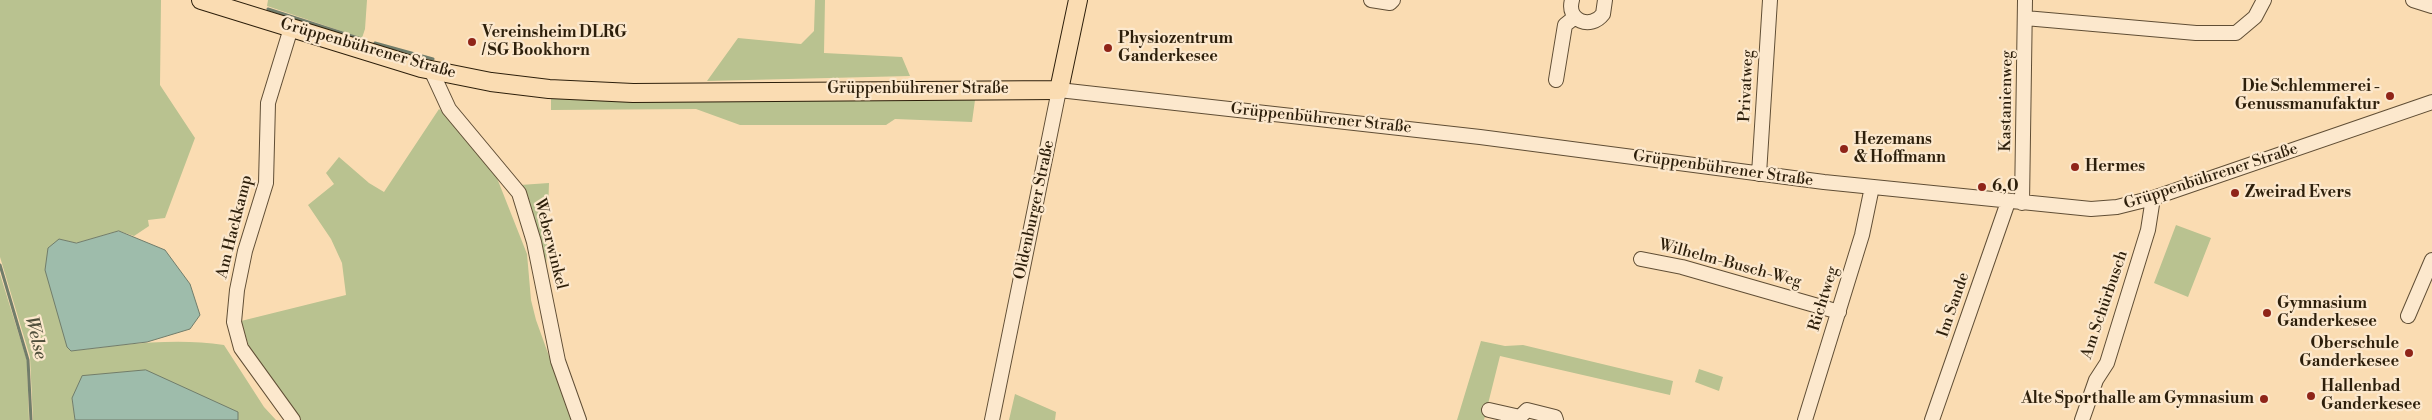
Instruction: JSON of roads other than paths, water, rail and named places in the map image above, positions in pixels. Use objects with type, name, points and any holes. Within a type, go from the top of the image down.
[{"type":"main road","name":"Grüppenbührener Straße","points":[[202,0],[431,70],[491,82],[549,89],[633,93],[1059,90]]},
{"type":"main road","name":"Oldenburger Straße","points":[[1059,90],[1078,0]]},
{"type":"street","points":[[1366,0],[1390,3],[1394,0]]},
{"type":"street","points":[[1572,0],[1570,8],[1575,17],[1584,23],[1595,22],[1603,14],[1605,0]]},
{"type":"street","name":"Privatweg","points":[[1759,174],[1770,0]]},
{"type":"street","name":"Kastanienweg","points":[[2015,202],[2025,0]]},
{"type":"street","points":[[2025,18],[2196,33],[2236,33],[2255,17],[2264,0]]},
{"type":"street","points":[[2413,0],[2432,6]]},
{"type":"street","points":[[1556,80],[1565,25],[1575,17]]},
{"type":"street","name":"Am Hackkamp","points":[[291,28],[268,103],[266,183],[245,251],[237,290],[234,322],[241,348],[293,420]]},
{"type":"street","name":"Weberwinkel","points":[[431,70],[449,109],[519,193],[534,242],[558,361],[579,420]]},
{"type":"street","name":"Grüppenbührener Straße","points":[[1059,90],[1480,136],[1759,174],[2091,209],[2117,207],[2153,198],[2432,102]]},
{"type":"street","name":"Oldenburger Straße","points":[[992,420],[1059,90]]},
{"type":"street","name":"Richtweg","points":[[1805,420],[1869,208],[1872,187]]},
{"type":"street","name":"Am Schürbusch","points":[[2082,420],[2096,380],[2107,363],[2148,230],[2153,198]]},
{"type":"street","name":"Im Sande","points":[[1932,420],[2015,202]]},
{"type":"street","name":"Wilhelm-Busch-Weg","points":[[1641,259],[1682,267],[1839,312]]},
{"type":"street","points":[[2408,316],[2432,260]]},
{"type":"street","points":[[1489,410],[1520,418],[1527,410],[1555,417],[1556,420]]},
{"type":"waterway","points":[[268,9],[361,39]]},
{"type":"waterway","points":[[375,43],[433,59]]},
{"type":"waterway","name":"Welse","points":[[0,265],[28,360],[31,420]]},
{"type":"place","name":"Vereinsheim DLRG / SG Bookhorn","points":[[472,42]]},
{"type":"place","name":"Physiozentrum Ganderkesee","points":[[1108,48]]},
{"type":"place","name":"Die Schlemmerei - Genussmanufaktur","points":[[2390,96]]},
{"type":"place","name":"Hezemans & Hoffmann","points":[[1844,149]]},
{"type":"place","name":"Hermes","points":[[2075,167]]},
{"type":"place","name":"6,0","points":[[1982,187]]},
{"type":"place","name":"Zweirad Evers","points":[[2235,193]]},
{"type":"place","name":"Gymnasium Ganderkesee","points":[[2267,313]]},
{"type":"place","name":"Oberschule Ganderkesee","points":[[2409,353]]},
{"type":"place","name":"Hallenbad Ganderkesee","points":[[2311,396]]},
{"type":"place","name":"Alte Sporthalle am Gymnasium","points":[[2264,399]]}]
